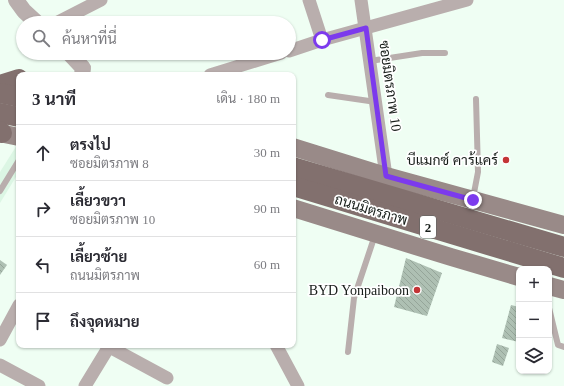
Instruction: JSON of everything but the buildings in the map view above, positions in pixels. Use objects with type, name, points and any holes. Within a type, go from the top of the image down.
[{"type":"main road","points":[[0,74],[16,77]]},
{"type":"main road","points":[[0,85],[16,79]]},
{"type":"main road","points":[[0,93],[16,96]]},
{"type":"main road","points":[[0,113],[16,116]]},
{"type":"main road","points":[[296,148],[386,176],[564,225]]},
{"type":"main road","name":"ถนนมิตรภาพ","points":[[296,168],[564,247]]},
{"type":"main road","name":"ถนนมิตรภาพ","points":[[296,187],[564,268]]},
{"type":"main road","name":"ถนนมิตรภาพ","points":[[296,209],[516,276]]},
{"type":"main road","points":[[552,287],[564,290]]},
{"type":"street","points":[[16,0],[29,16]]},
{"type":"street","points":[[70,16],[101,0]]},
{"type":"street","points":[[309,0],[322,40]]},
{"type":"street","name":"ซอยมิตรภาพ 10","points":[[361,0],[386,176]]},
{"type":"street","points":[[296,49],[322,40],[467,0]]},
{"type":"street","points":[[76,60],[83,68],[82,72]]},
{"type":"street","points":[[220,72],[258,60]]},
{"type":"street","points":[[0,340],[16,311]]},
{"type":"street","points":[[85,386],[107,348]]},
{"type":"street","points":[[112,348],[167,378]]},
{"type":"street","points":[[278,348],[298,386]]},
{"type":"street","points":[[0,365],[39,386]]},
{"type":"lane","points":[[370,61],[422,53],[445,53]]},
{"type":"lane","points":[[328,95],[376,102]]},
{"type":"lane","points":[[473,200],[478,172],[476,99]]},
{"type":"lane","points":[[0,191],[16,165]]},
{"type":"lane","points":[[348,352],[354,298],[375,234]]},
{"type":"lane","points":[[552,320],[558,345],[564,347]]},
{"type":"shaded area","points":[[16,147],[16,177],[0,203],[0,172]]},
{"type":"place","name":"บีแมกซ์ คาร้แคร์","points":[[506,160]]},
{"type":"place","name":"BYD Yonpaiboon","points":[[417,290]]},
{"type":"route","points":[[322,40],[366,28],[386,176],[473,200]]}]
